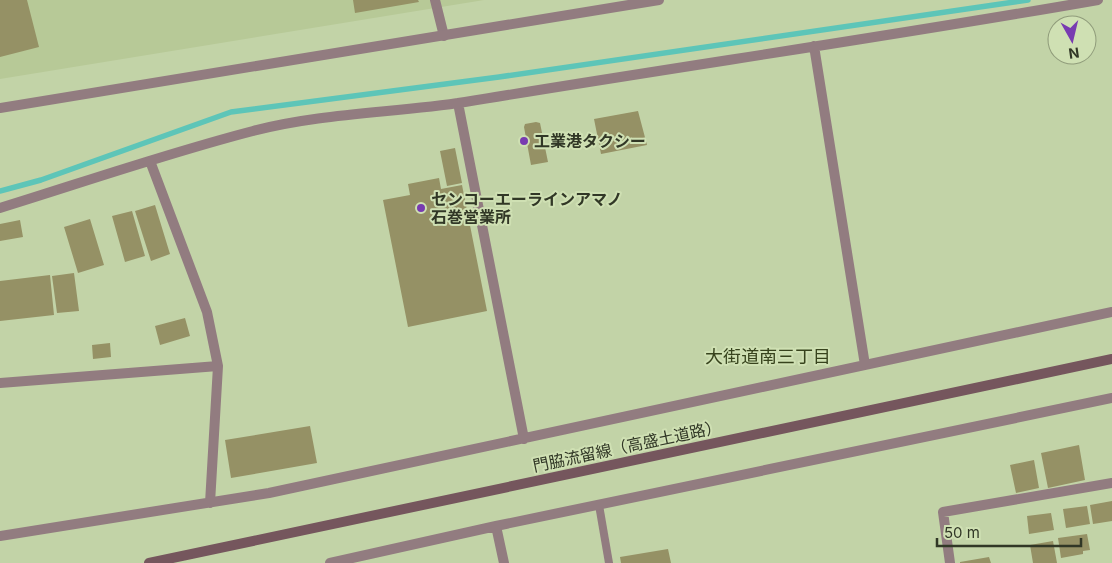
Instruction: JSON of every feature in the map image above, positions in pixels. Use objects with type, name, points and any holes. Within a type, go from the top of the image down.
[{"type":"main road","name":"門脇流留線（高盛土道路）","points":[[149,563],[1112,359]]},
{"type":"street","points":[[435,0],[444,36]]},
{"type":"street","points":[[0,108],[659,0]]},
{"type":"street","points":[[0,208],[150,161],[254,131],[288,124],[458,103],[924,30],[1098,0]]},
{"type":"street","points":[[814,46],[865,366]]},
{"type":"street","points":[[458,103],[524,439]]},
{"type":"street","points":[[150,161],[207,312],[218,366],[210,503]]},
{"type":"street","points":[[0,536],[269,494],[1112,312]]},
{"type":"street","points":[[0,384],[218,366]]},
{"type":"street","points":[[330,563],[496,526],[1112,398]]},
{"type":"street","points":[[950,563],[943,512],[1112,483]]},
{"type":"street","points":[[496,526],[504,563]]},
{"type":"lane","points":[[599,505],[609,563]]},
{"type":"shaded area","points":[[0,0],[484,0],[0,79]]},
{"type":"building","points":[[0,0],[27,0],[39,47],[0,57]]},
{"type":"building","points":[[353,0],[418,0],[419,2],[355,13]]},
{"type":"building","points":[[638,111],[647,145],[601,154],[594,119]]},
{"type":"building","points":[[540,123],[548,162],[531,165],[524,127],[525,124]]},
{"type":"building","points":[[455,148],[462,183],[447,186],[440,151]]},
{"type":"building","points":[[439,178],[441,189],[462,185],[487,311],[408,327],[383,200],[410,195],[408,184]]},
{"type":"building","points":[[155,205],[170,254],[151,261],[135,211]]},
{"type":"building","points":[[132,211],[145,256],[125,262],[112,216]]},
{"type":"building","points":[[90,219],[104,265],[78,273],[64,227]]},
{"type":"building","points":[[20,220],[23,237],[0,241],[0,224]]},
{"type":"building","points":[[74,273],[79,311],[57,313],[52,276]]},
{"type":"building","points":[[50,275],[54,315],[0,321],[0,281]]},
{"type":"building","points":[[185,318],[190,336],[160,345],[155,326]]},
{"type":"building","points":[[110,343],[111,357],[93,359],[92,345]]},
{"type":"building","points":[[310,426],[317,463],[231,478],[225,440]]},
{"type":"building","points":[[1079,445],[1085,480],[1048,488],[1041,453]]},
{"type":"building","points":[[1034,460],[1039,488],[1016,493],[1010,465]]},
{"type":"building","points":[[1112,501],[1112,521],[1093,524],[1090,505]]},
{"type":"building","points":[[1087,506],[1090,524],[1066,528],[1063,509]]},
{"type":"building","points":[[1051,513],[1054,530],[1029,534],[1027,516]]},
{"type":"building","points":[[1087,534],[1090,550],[1083,551],[1083,554],[1061,558],[1058,538]]},
{"type":"building","points":[[1053,541],[1057,563],[1033,563],[1030,545]]},
{"type":"building","points":[[668,549],[671,563],[621,563],[620,557]]},
{"type":"building","points":[[989,557],[991,563],[960,563],[960,562]]},
{"type":"waterway","points":[[0,191],[41,180],[231,112],[499,77],[1028,0]]},
{"type":"place","name":"工業港タクシー","points":[[524,141]]},
{"type":"place","name":"センコーエーラインアマノ 石巻営業所","points":[[421,208]]},
{"type":"district","name":"大街道南三丁目","points":[[768,357]]}]
